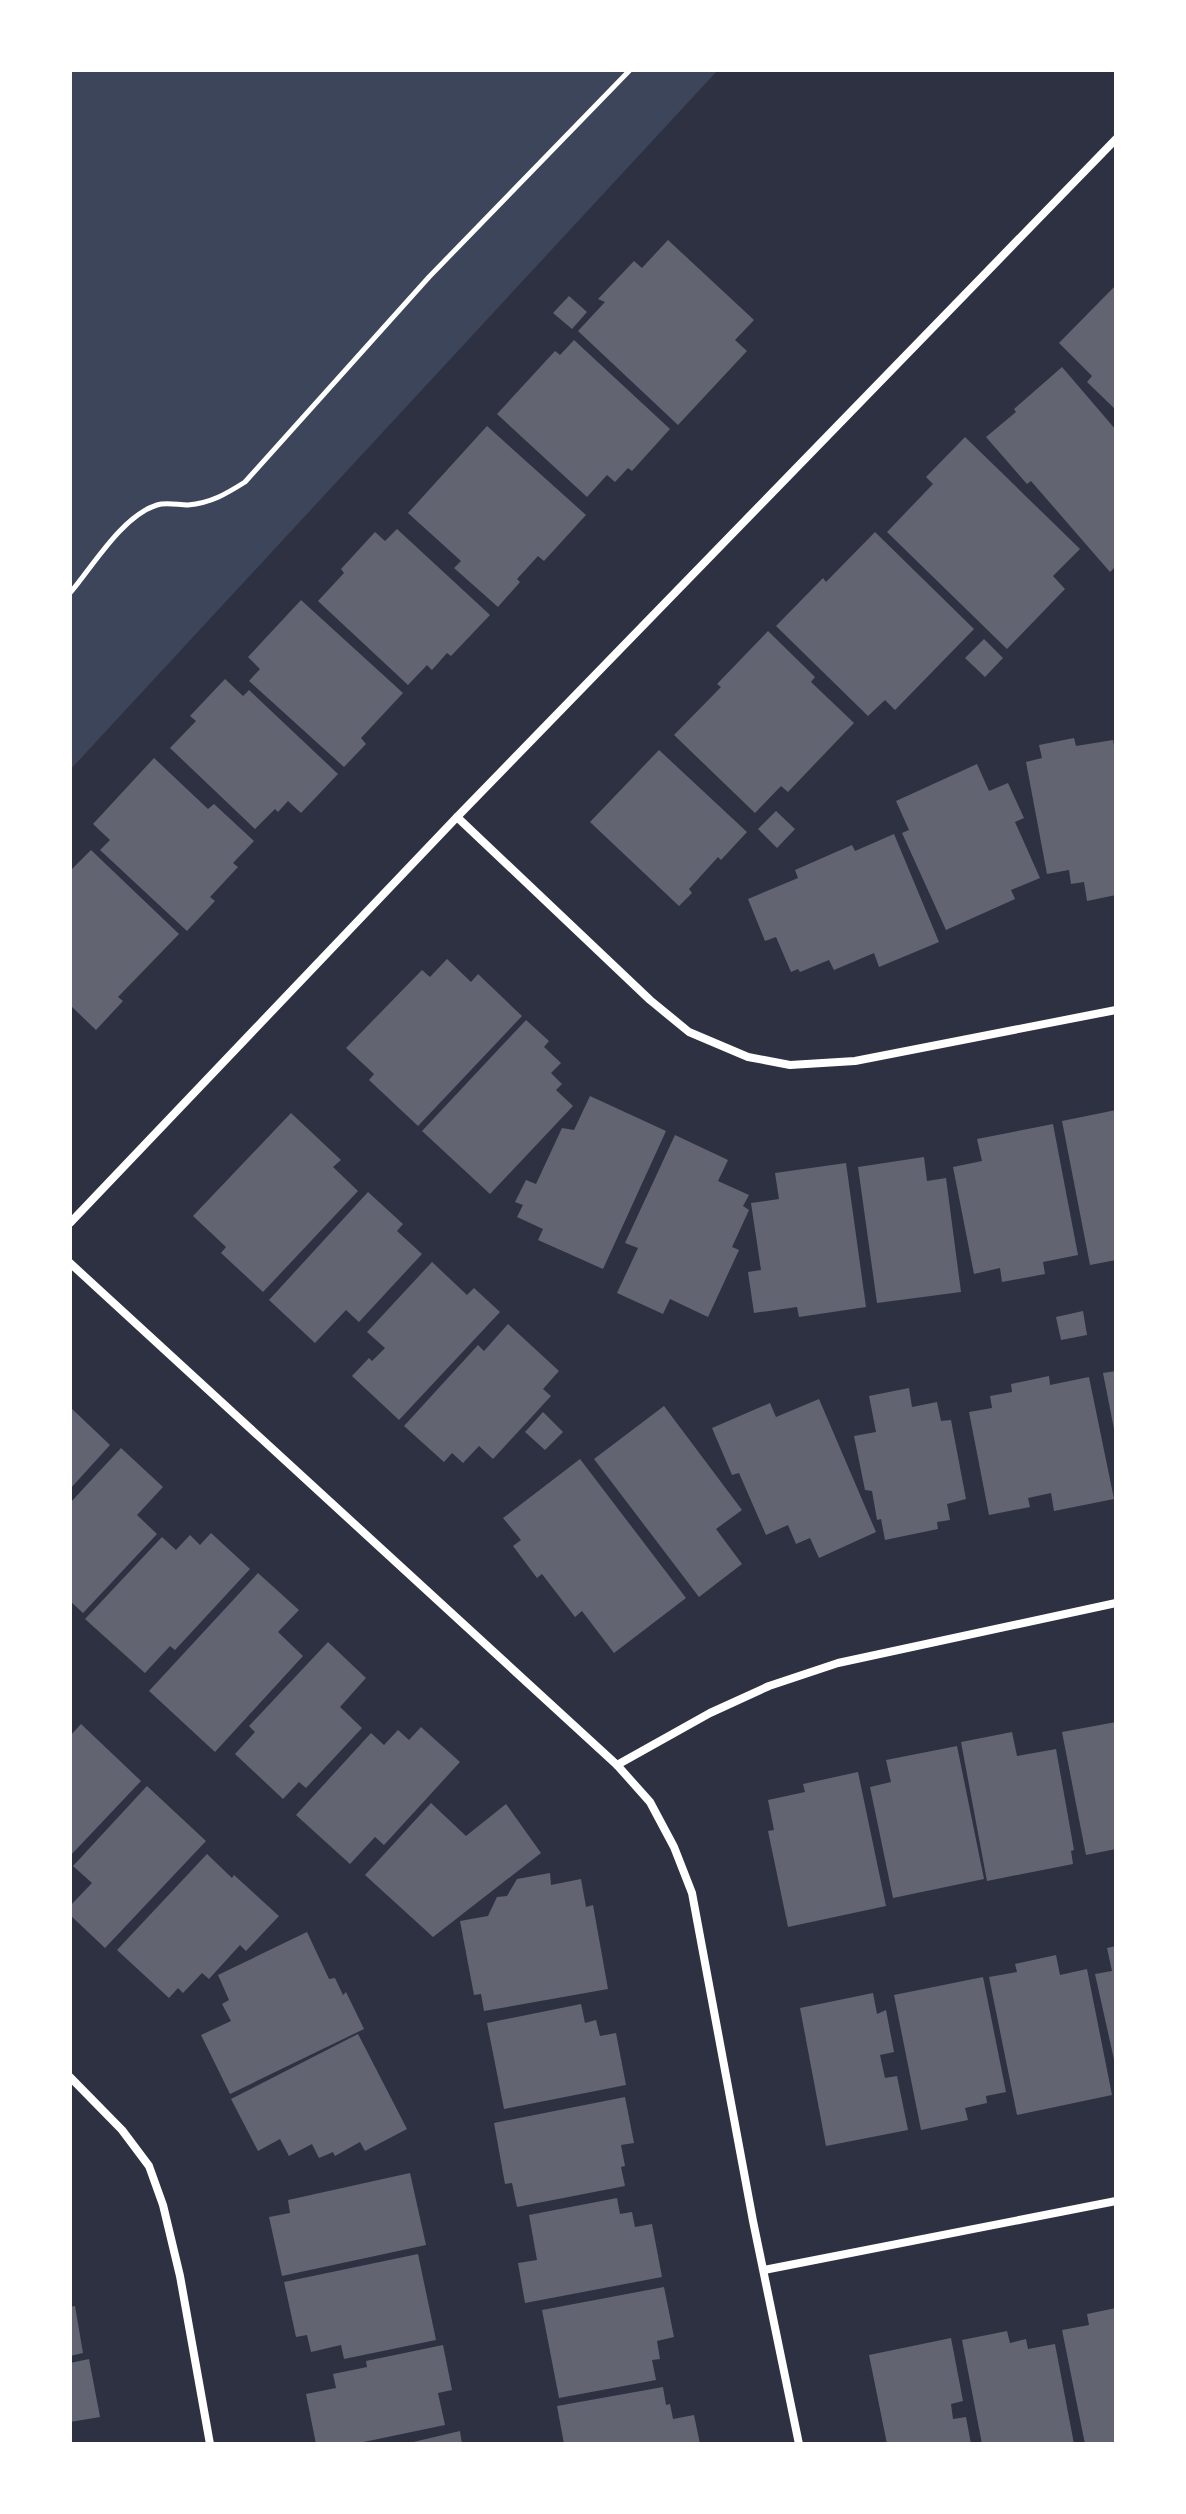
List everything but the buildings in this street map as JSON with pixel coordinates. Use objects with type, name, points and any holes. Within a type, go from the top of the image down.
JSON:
[{"type":"street","points":[[70,1223],[457,817],[1116,139]]},
{"type":"street","points":[[457,817],[650,1000],[689,1032],[748,1057],[790,1065],[855,1061],[1116,1010]]},
{"type":"street","points":[[70,1263],[617,1765],[650,1802],[674,1847],[692,1893],[799,2444]]},
{"type":"street","points":[[617,1765],[710,1713],[769,1686],[838,1663],[1116,1603]]},
{"type":"street","points":[[70,2077],[122,2130],[149,2166],[163,2205],[180,2276],[210,2444]]},
{"type":"street","points":[[764,2270],[1116,2201]]},
{"type":"path","points":[[70,593],[116,536],[140,514],[159,504],[188,505],[215,501],[245,482],[429,277],[630,70]]},
{"type":"shaded area","points":[[70,70],[718,70],[70,770]]}]
